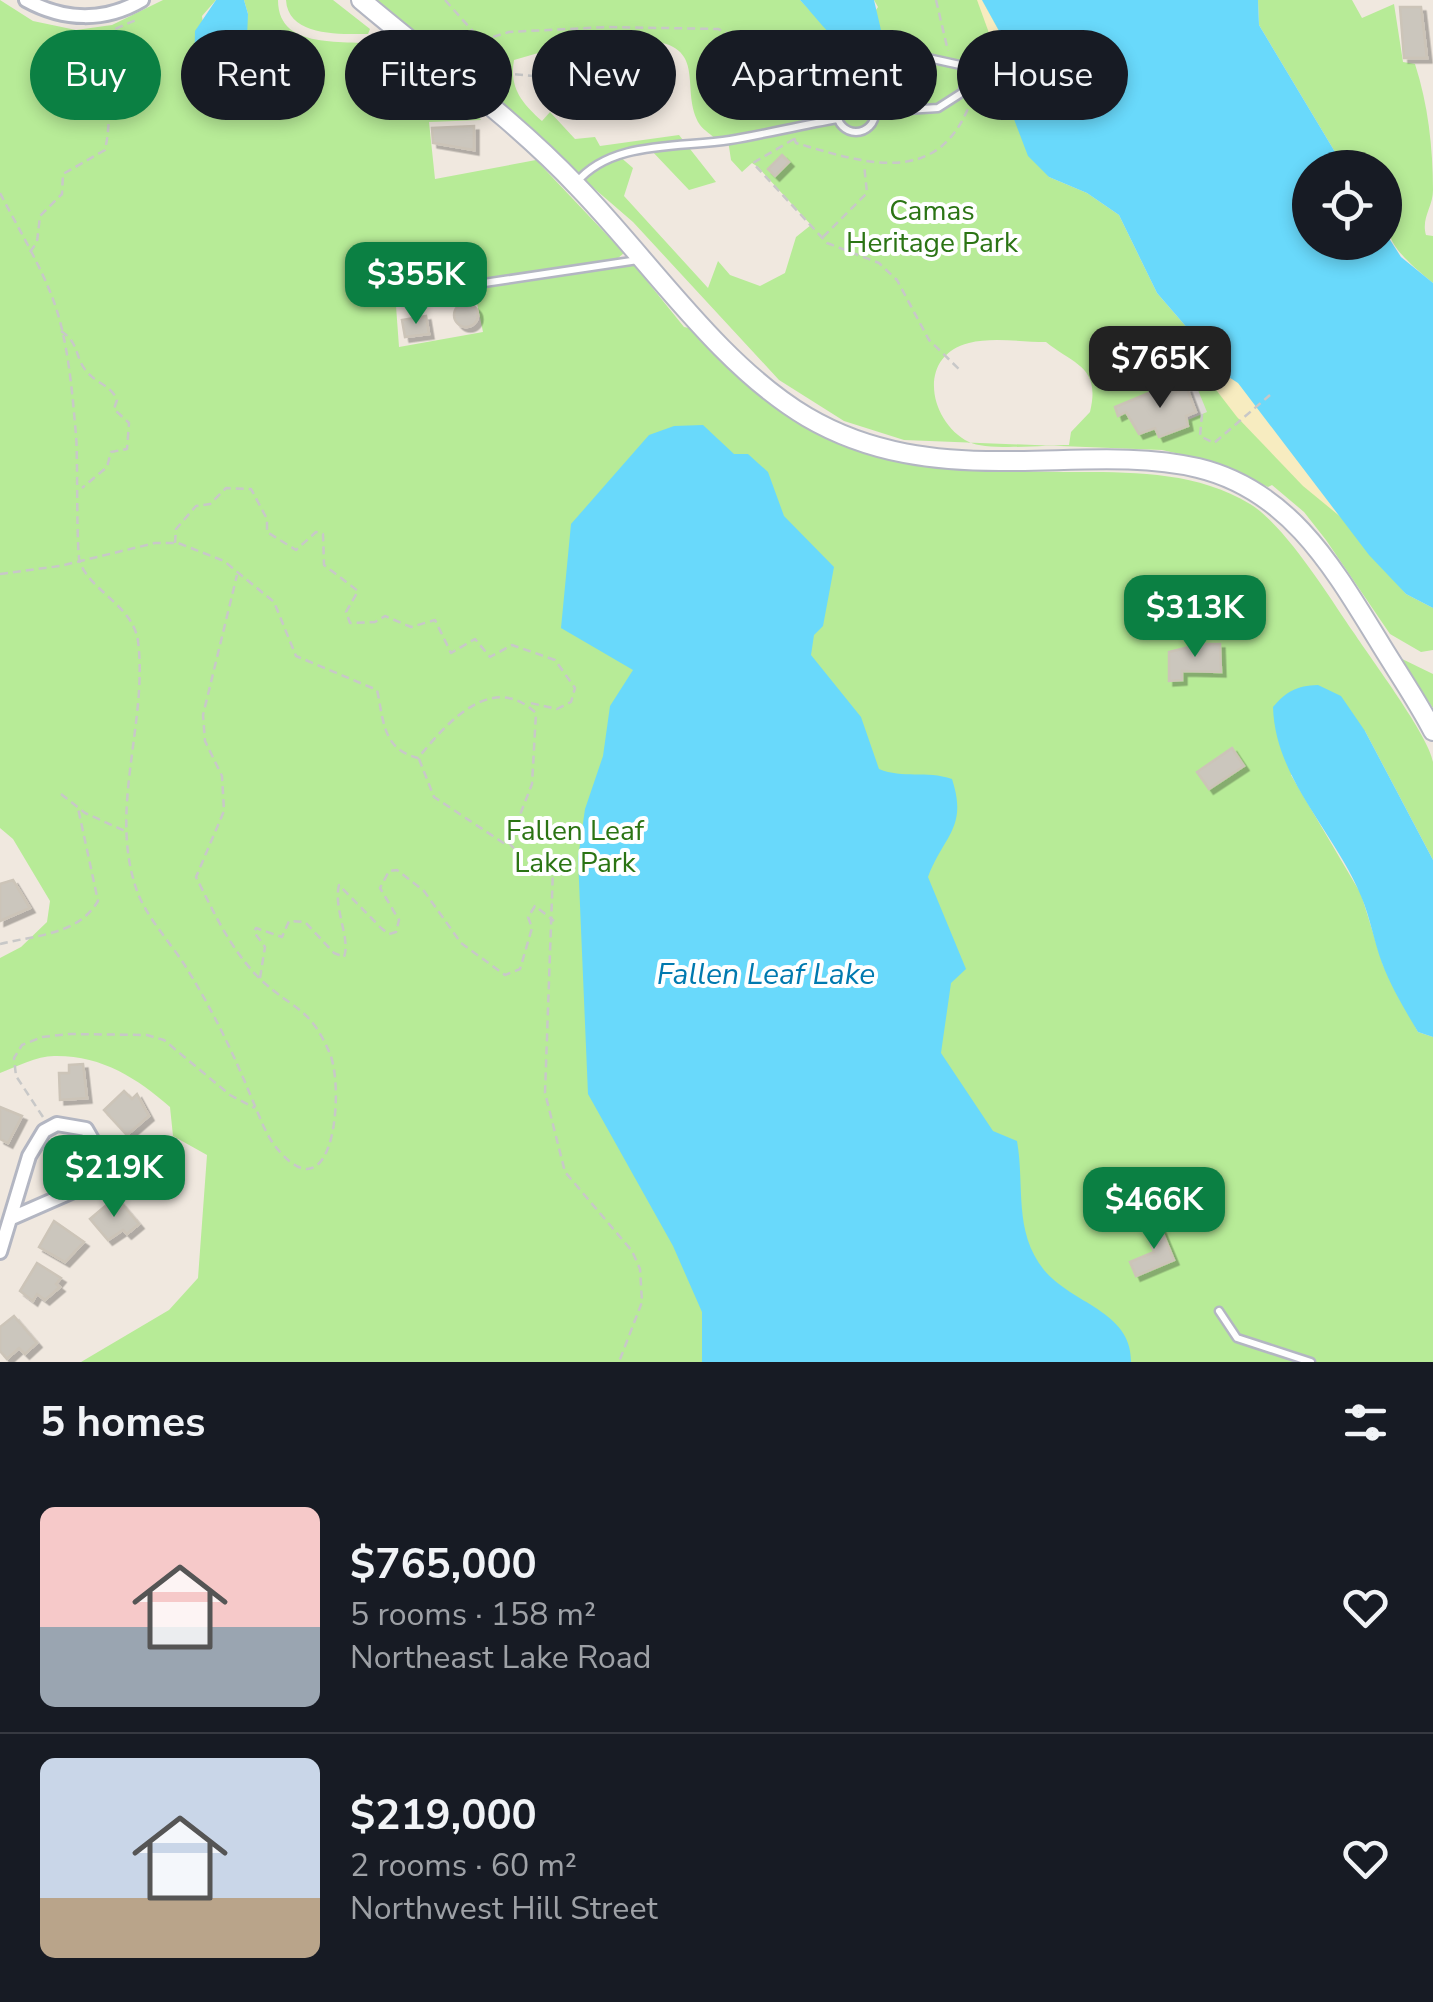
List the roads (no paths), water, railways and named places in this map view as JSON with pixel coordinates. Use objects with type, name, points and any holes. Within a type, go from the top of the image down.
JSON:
[{"type":"main road","points":[[361,0],[576,184],[771,392],[805,416],[856,440],[909,456],[1171,463],[1202,469],[1252,490],[1303,530],[1328,558],[1432,726]]},
{"type":"street","points":[[26,0],[54,13],[86,17],[108,15],[142,0]]},
{"type":"street","points":[[0,1252],[14,1217],[29,1156],[50,1127],[70,1124],[92,1136],[101,1155],[98,1176],[88,1187],[14,1217]]},
{"type":"lane","points":[[576,184],[590,169],[617,155],[833,120]]},
{"type":"lane","points":[[840,120],[858,132],[872,120]]},
{"type":"lane","points":[[397,296],[644,259]]},
{"type":"lane","points":[[1219,1312],[1236,1338],[1311,1362]]},
{"type":"water","points":[[216,0],[244,0],[247,30],[196,30]]},
{"type":"water","points":[[800,0],[874,0],[881,30],[826,29]]},
{"type":"water","points":[[982,0],[1258,0],[1259,25],[1334,150],[1292,150],[1292,260],[1402,258],[1433,283],[1433,608],[1406,594],[1369,555],[1238,383],[1201,359],[1189,330],[1157,293],[1119,215],[1087,193],[1049,177],[1028,156],[1014,120],[1128,120],[1128,30],[999,30]]},
{"type":"water","name":"Fallen Leaf Lake","points":[[703,425],[734,454],[748,454],[768,472],[784,516],[834,567],[823,626],[814,635],[811,655],[861,717],[879,769],[952,779],[956,820],[928,877],[966,969],[951,983],[941,1053],[993,1131],[1017,1141],[1024,1224],[1034,1255],[1056,1282],[1111,1319],[1122,1331],[1131,1362],[702,1362],[702,1312],[673,1246],[588,1094],[578,858],[585,809],[603,756],[610,706],[633,670],[561,628],[571,524],[649,435],[674,426]]},
{"type":"water","points":[[1318,685],[1341,696],[1365,731],[1433,860],[1433,1037],[1418,1032],[1398,998],[1350,872],[1284,758],[1273,707],[1292,690]]},
{"type":"park label","name":"Camas Heritage Park","points":[[932,226]]},
{"type":"park label","name":"Fallen Leaf Lake Park","points":[[575,846]]}]
